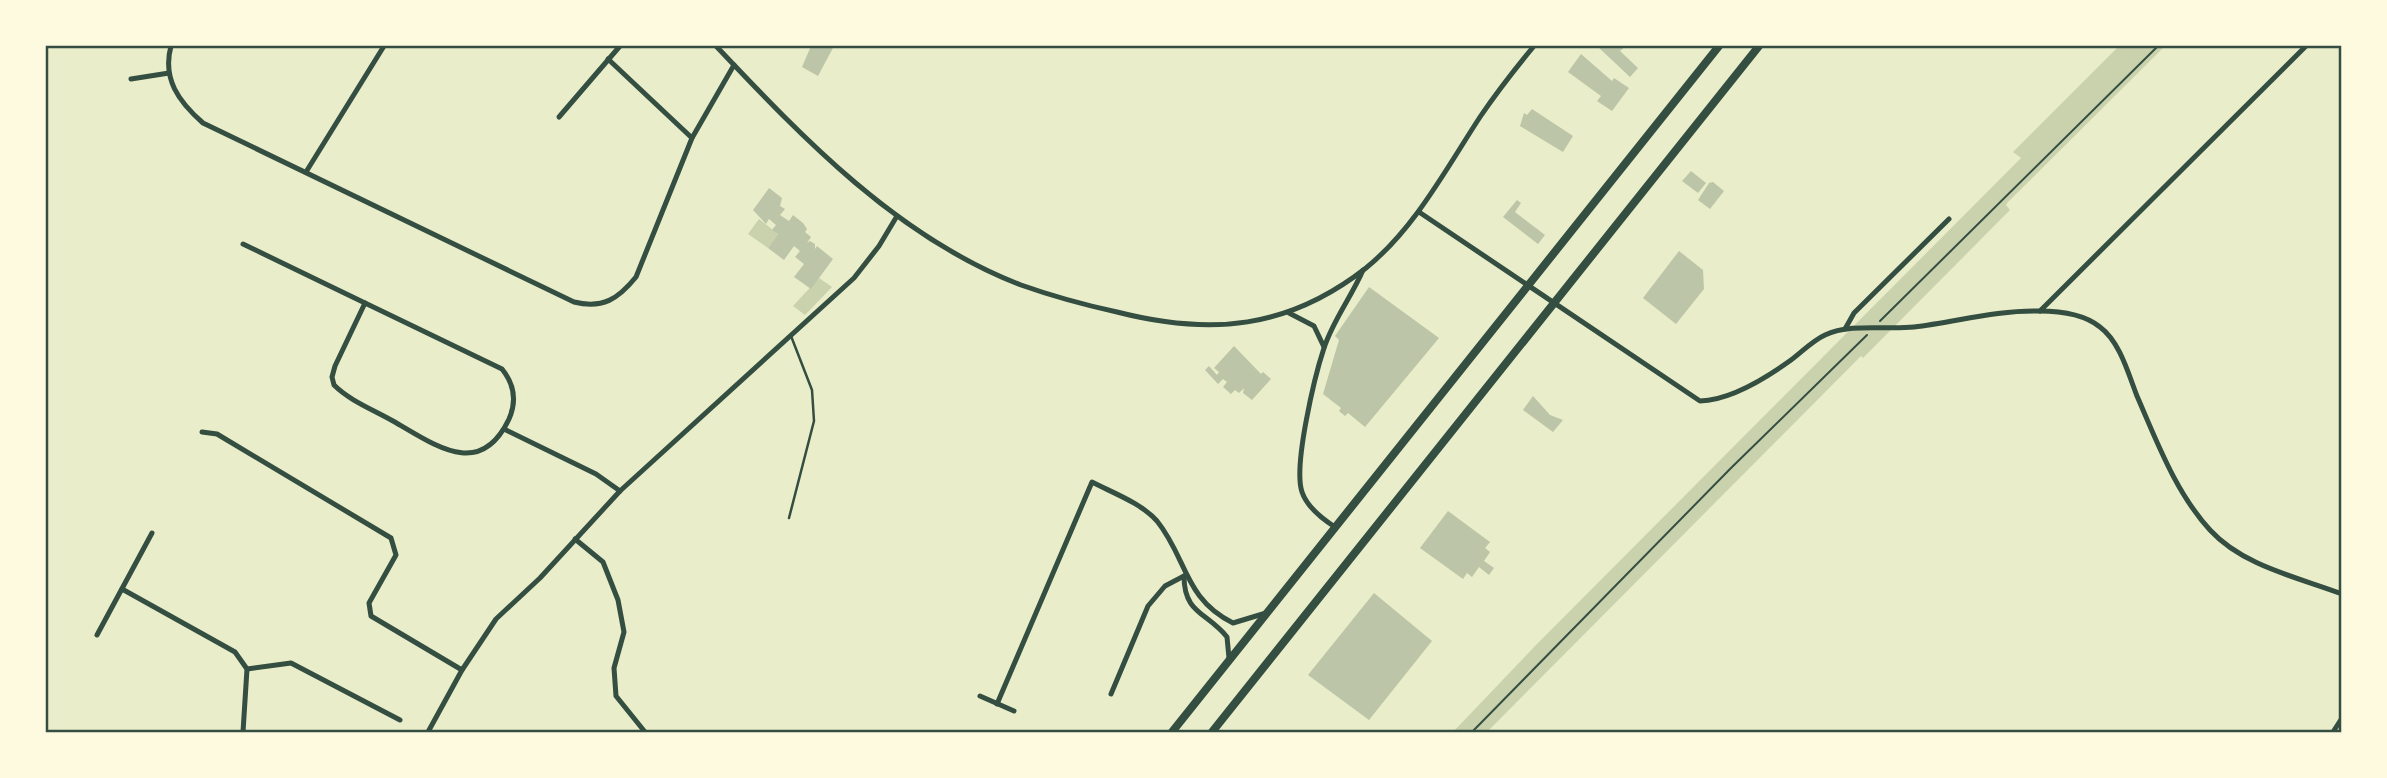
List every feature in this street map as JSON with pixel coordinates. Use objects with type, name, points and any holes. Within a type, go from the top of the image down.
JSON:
[{"type":"highway","points":[[1172,733],[1718,46]]},
{"type":"highway","points":[[1212,733],[1759,46]]},
{"type":"street","points":[[171,46],[169,73],[181,102],[203,123],[574,302],[592,306],[616,298],[636,277],[692,138],[734,65]]},
{"type":"street","points":[[306,172],[384,46]]},
{"type":"street","points":[[559,117],[620,46]]},
{"type":"street","points":[[716,46],[807,140],[897,216],[952,251],[1020,285],[1118,313],[1160,323],[1216,326],[1249,324],[1289,313],[1335,290],[1363,270],[1419,212],[1494,97],[1534,46]]},
{"type":"street","points":[[2040,311],[2306,46]]},
{"type":"street","points":[[608,59],[692,138]]},
{"type":"street","points":[[131,79],[169,73]]},
{"type":"street","points":[[1419,212],[1695,398],[1709,400],[1736,391],[1777,369],[1824,335],[1845,329],[1872,330],[2040,311],[2065,313],[2091,321],[2112,340],[2180,488],[2200,518],[2221,541],[2252,560],[2342,594]]},
{"type":"street","points":[[428,733],[462,670],[496,619],[620,491],[854,278],[879,246],[897,216]]},
{"type":"street","points":[[1845,329],[1854,313],[1949,219]]},
{"type":"street","points":[[243,244],[498,364],[507,375],[514,400],[504,429],[497,439],[482,450],[453,453],[338,388],[332,382],[333,372],[365,303]]},
{"type":"street","points":[[1335,527],[1313,510],[1301,491],[1300,480],[1314,385],[1324,347],[1363,270]]},
{"type":"street","points":[[1289,313],[1314,326],[1324,347]]},
{"type":"street","points":[[504,429],[596,474],[620,491]]},
{"type":"street","points":[[202,432],[217,434],[391,538],[396,555],[369,603],[371,615],[462,670]]},
{"type":"street","points":[[997,704],[1092,482],[1144,510],[1155,519],[1177,553],[1189,603],[1227,637],[1229,659]]},
{"type":"street","points":[[97,635],[152,533]]},
{"type":"street","points":[[575,539],[603,562],[618,600],[624,632],[614,668],[616,696],[645,733]]},
{"type":"street","points":[[1184,576],[1200,599],[1233,623],[1266,613]]},
{"type":"street","points":[[1111,694],[1148,606],[1165,586],[1184,576]]},
{"type":"street","points":[[122,589],[235,652],[247,669],[243,733]]},
{"type":"street","points":[[247,669],[291,663],[400,720]]},
{"type":"street","points":[[980,696],[1014,711]]},
{"type":"street","points":[[2333,733],[2342,718]]},
{"type":"lane","points":[[789,518],[814,421],[812,390],[791,336]]},
{"type":"path","points":[[1472,733],[1725,474],[2158,46]]},
{"type":"green space","points":[[2119,46],[2165,46],[2008,202],[2006,205],[2010,210],[1487,732],[1453,732],[1536,645],[2021,158],[2013,152]]},
{"type":"green space","points":[[759,219],[778,234],[768,248],[748,234]]},
{"type":"green space","points":[[819,278],[832,287],[805,315],[793,306]]},
{"type":"building","points":[[811,46],[834,46],[818,76],[802,67]]},
{"type":"building","points":[[1597,46],[1626,46],[1620,51],[1638,68],[1630,77]]},
{"type":"building","points":[[1581,54],[1612,81],[1614,78],[1629,88],[1612,111],[1597,101],[1601,96],[1568,72]]},
{"type":"building","points":[[1532,109],[1573,136],[1563,152],[1520,126],[1524,113],[1527,115]]},
{"type":"building","points":[[1691,171],[1706,183],[1698,193],[1682,181]]},
{"type":"building","points":[[1713,182],[1724,191],[1710,209],[1698,200],[1709,183]]},
{"type":"building","points":[[769,188],[782,198],[780,206],[785,209],[780,215],[789,221],[793,215],[803,223],[807,229],[805,232],[811,237],[807,243],[810,241],[815,244],[815,249],[817,246],[833,259],[811,289],[794,277],[804,264],[795,257],[800,251],[794,246],[784,260],[768,248],[778,234],[772,230],[776,225],[769,219],[766,224],[753,210]]},
{"type":"building","points":[[1517,200],[1521,203],[1515,212],[1545,235],[1538,244],[1503,217]]},
{"type":"building","points":[[1679,251],[1703,270],[1704,289],[1676,324],[1643,298]]},
{"type":"building","points":[[1369,287],[1439,338],[1365,427],[1348,413],[1345,416],[1339,411],[1341,408],[1323,394],[1339,340],[1335,336]]},
{"type":"building","points":[[1234,346],[1261,374],[1263,372],[1271,379],[1252,400],[1243,393],[1244,388],[1239,393],[1235,390],[1231,394],[1223,387],[1227,382],[1223,379],[1218,384],[1205,370],[1209,366],[1217,375],[1219,372],[1214,368]]},
{"type":"building","points":[[1533,396],[1550,415],[1563,420],[1553,432],[1523,410]]},
{"type":"building","points":[[1448,511],[1490,542],[1485,548],[1490,552],[1484,561],[1494,568],[1489,575],[1479,567],[1472,577],[1467,573],[1463,579],[1420,548]]},
{"type":"building","points":[[1374,593],[1432,641],[1369,720],[1308,675]]}]
